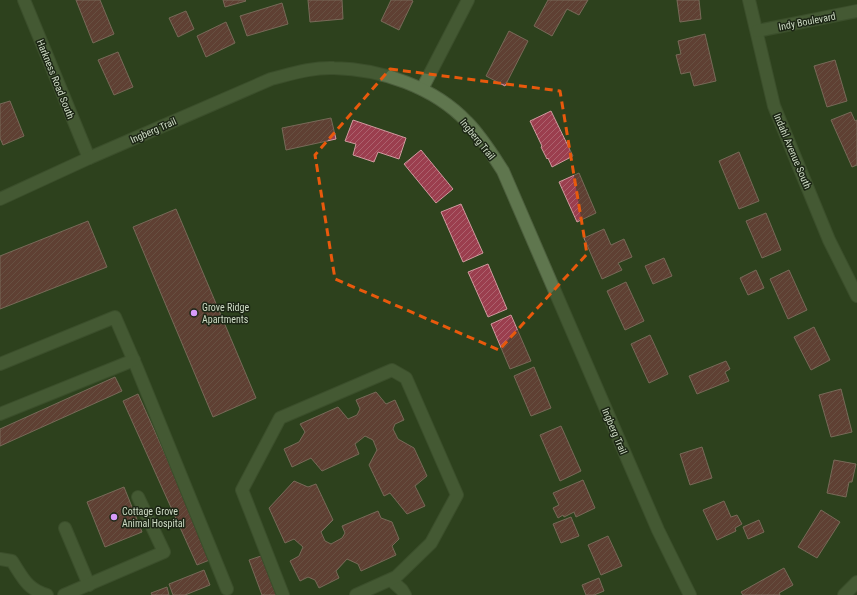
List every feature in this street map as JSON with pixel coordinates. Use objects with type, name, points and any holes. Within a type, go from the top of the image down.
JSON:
[{"type":"street","name":"Harkness Road South","points":[[24,0],[88,158]]},
{"type":"street","points":[[422,89],[468,0]]},
{"type":"street","name":"Indahl Avenue South","points":[[749,0],[774,106],[830,240],[857,296]]},
{"type":"street","name":"Indy Boulevard","points":[[757,31],[857,11]]},
{"type":"street","name":"Ingberg Trail","points":[[0,199],[88,158],[271,79],[300,71],[334,68],[368,72],[393,78],[422,89],[447,105],[466,121],[485,144],[503,171],[658,530],[690,595]]},
{"type":"street","points":[[0,364],[115,317],[227,589]]},
{"type":"street","points":[[0,414],[134,360]]},
{"type":"street","points":[[283,595],[242,490],[280,418],[392,370],[406,378],[457,495],[431,543],[396,577],[356,595]]},
{"type":"street","points":[[64,595],[164,552],[138,497]]},
{"type":"street","points":[[65,528],[89,585]]},
{"type":"street","points":[[0,559],[12,561],[26,584],[36,592],[47,595]]},
{"type":"street","points":[[391,580],[402,590],[404,595]]},
{"type":"street","points":[[844,595],[857,582]]},
{"type":"highlighted area","points":[[390,69],[560,91],[587,254],[499,350],[335,279],[315,155]]},
{"type":"building","points":[[76,0],[100,0],[114,34],[93,43]]},
{"type":"building","points":[[223,0],[245,0],[246,1],[225,7]]},
{"type":"building","points":[[308,0],[342,0],[343,19],[310,22]]},
{"type":"building","points":[[391,0],[413,1],[399,30],[381,21]]},
{"type":"building","points":[[548,0],[588,0],[579,15],[567,9],[552,36],[534,26]]},
{"type":"building","points":[[677,0],[699,0],[701,19],[680,22]]},
{"type":"building","points":[[282,3],[288,24],[247,36],[240,16]]},
{"type":"building","points":[[186,11],[194,29],[178,37],[169,18]]},
{"type":"building","points":[[226,22],[235,43],[206,57],[197,36]]},
{"type":"building","points":[[509,31],[528,41],[505,86],[486,76]]},
{"type":"building","points":[[705,34],[716,81],[694,86],[690,72],[681,74],[676,55],[681,54],[678,41]]},
{"type":"building","points":[[118,52],[133,87],[114,95],[98,60]]},
{"type":"building","points":[[835,60],[847,101],[827,107],[814,66]]},
{"type":"building","points":[[10,101],[24,136],[3,145],[0,138],[0,104]]},
{"type":"building","points":[[551,111],[573,156],[552,167],[541,147],[542,146],[530,121]]},
{"type":"building","points":[[851,112],[855,121],[857,120],[857,165],[852,167],[831,120]]},
{"type":"building","points":[[331,118],[336,139],[286,150],[282,128]]},
{"type":"building","points":[[353,120],[406,138],[399,159],[378,152],[374,162],[353,155],[356,144],[345,141]]},
{"type":"building","points":[[421,150],[453,189],[436,203],[404,164]]},
{"type":"building","points":[[739,152],[759,201],[739,209],[719,161]]},
{"type":"building","points":[[579,173],[596,213],[577,222],[559,182]]},
{"type":"building","points":[[461,204],[483,253],[463,262],[441,212]]},
{"type":"building","name":"Grove Ridge Apartments","points":[[176,209],[256,398],[213,417],[133,227]]},
{"type":"building","points":[[766,213],[781,250],[762,258],[746,221]]},
{"type":"building","points":[[88,221],[107,267],[0,309],[0,256]]},
{"type":"building","points":[[604,229],[611,245],[624,239],[632,257],[618,263],[622,270],[602,279],[584,238]]},
{"type":"building","points":[[664,258],[672,276],[653,284],[645,266]]},
{"type":"building","points":[[488,264],[507,309],[488,317],[468,272]]},
{"type":"building","points":[[756,270],[764,288],[748,295],[740,278]]},
{"type":"building","points":[[789,270],[807,310],[788,319],[770,279]]},
{"type":"building","points":[[626,282],[644,321],[625,330],[607,291]]},
{"type":"building","points":[[511,315],[531,361],[510,369],[491,324]]},
{"type":"building","points":[[814,327],[830,360],[811,370],[794,337]]},
{"type":"building","points":[[650,335],[668,374],[649,383],[631,344]]},
{"type":"building","points":[[726,361],[730,369],[725,372],[729,381],[697,394],[689,376]]},
{"type":"building","points":[[534,367],[551,408],[531,416],[514,376]]},
{"type":"building","points":[[115,377],[122,391],[0,446],[0,429]]},
{"type":"building","points":[[841,389],[852,432],[831,437],[819,395]]},
{"type":"building","points":[[376,392],[386,404],[395,400],[404,420],[395,424],[393,429],[398,439],[414,448],[427,476],[415,486],[425,506],[407,514],[390,493],[384,496],[369,465],[377,450],[373,440],[365,436],[355,444],[359,454],[322,471],[311,458],[292,467],[284,449],[299,442],[305,432],[300,424],[338,407],[348,419],[357,415],[360,409],[356,400]]},
{"type":"building","points":[[138,394],[212,559],[197,565],[123,401]]},
{"type":"building","points":[[561,426],[581,471],[560,481],[540,435]]},
{"type":"building","points":[[702,447],[712,478],[690,485],[680,454]]},
{"type":"building","points":[[834,460],[856,464],[852,482],[849,482],[846,497],[827,493]]},
{"type":"building","points":[[583,480],[595,508],[576,517],[574,512],[558,518],[553,508],[559,505],[553,493]]},
{"type":"building","points":[[294,481],[308,487],[316,484],[333,520],[321,532],[325,541],[331,544],[342,538],[345,533],[342,526],[378,511],[381,518],[392,522],[399,539],[392,546],[396,555],[361,571],[358,564],[347,559],[336,571],[339,578],[319,588],[315,580],[308,577],[300,581],[290,561],[299,556],[303,547],[294,539],[285,543],[269,508]]},
{"type":"building","name":"Cottage Grove Animal Hospital","points":[[124,487],[142,532],[105,547],[87,502]]},
{"type":"building","points":[[724,501],[731,517],[737,515],[742,524],[735,528],[736,531],[717,540],[703,510]]},
{"type":"building","points":[[821,510],[840,522],[817,558],[798,547]]},
{"type":"building","points":[[571,517],[579,536],[561,543],[553,524]]},
{"type":"building","points":[[759,520],[764,532],[748,539],[743,527]]},
{"type":"building","points":[[608,536],[622,566],[601,575],[588,545]]},
{"type":"building","points":[[264,555],[279,595],[262,595],[249,560]]},
{"type":"building","points":[[784,568],[793,585],[779,593],[780,595],[743,595],[741,592]]},
{"type":"building","points":[[204,570],[210,585],[185,595],[173,595],[169,584]]},
{"type":"building","points":[[599,578],[604,591],[594,595],[586,595],[582,585]]},
{"type":"building","points":[[167,587],[169,595],[152,595],[151,593]]},
{"type":"place","name":"Grove Ridge Apartments","points":[[194,313]]},
{"type":"place","name":"Cottage Grove Animal Hospital","points":[[114,517]]}]
